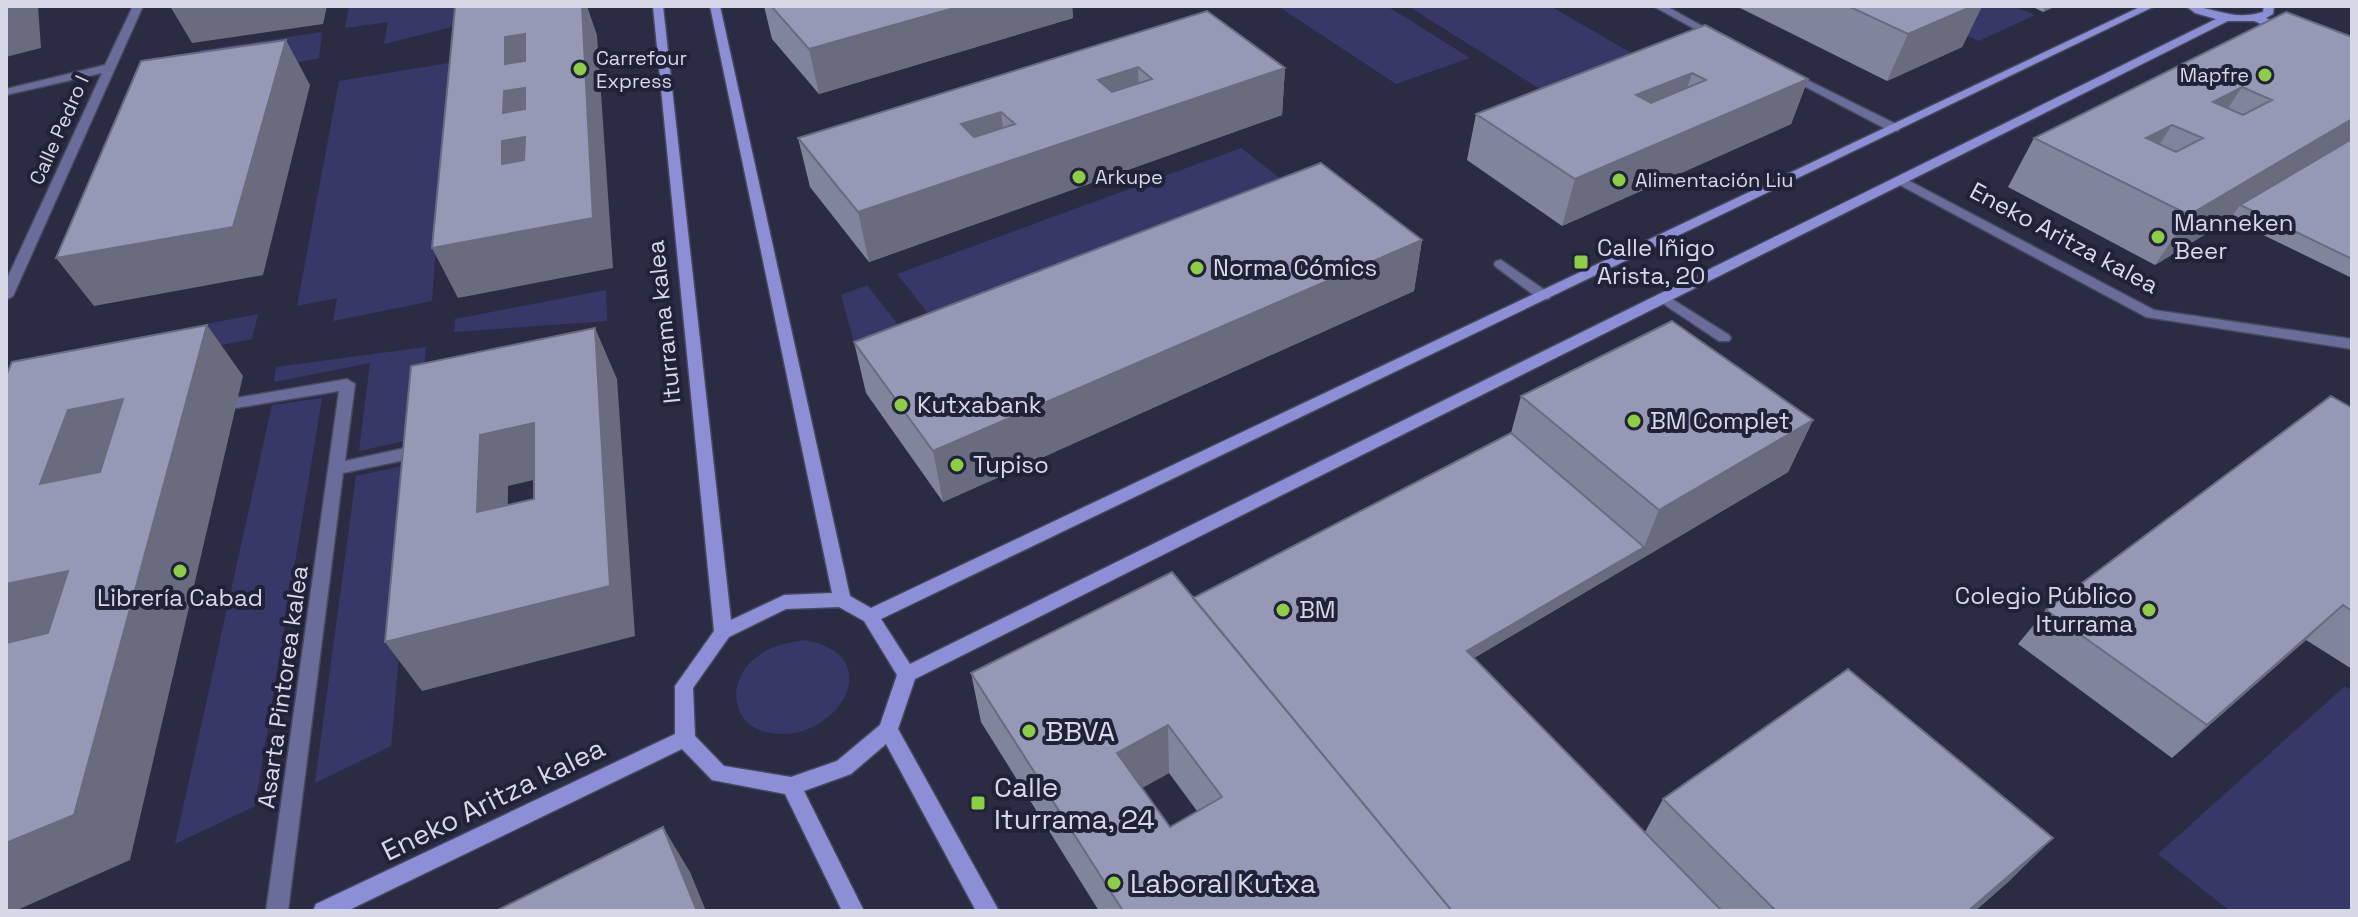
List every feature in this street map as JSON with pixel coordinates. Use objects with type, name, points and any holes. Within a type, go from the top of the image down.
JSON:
[{"type":"street","name":"Calle Pedro I","points":[[6,296],[138,6]]},
{"type":"street","name":"Iturrama kalea","points":[[658,6],[723,632]]},
{"type":"street","points":[[715,6],[842,600]]},
{"type":"street","points":[[1658,6],[1725,41]]},
{"type":"street","points":[[870,616],[2150,6]]},
{"type":"street","points":[[2191,6],[2227,18],[2257,18],[2268,14],[2269,6]]},
{"type":"street","points":[[907,674],[870,616],[842,600],[784,602],[723,632],[684,686],[685,739],[719,774],[791,786],[844,768],[888,730],[907,674],[2227,18]]},
{"type":"street","points":[[2257,18],[2292,34]]},
{"type":"street","name":"Calle Pedro I","points":[[6,92],[108,68]]},
{"type":"street","points":[[1778,68],[1894,128]]},
{"type":"street","name":"Eneko Aritza kalea","points":[[1900,180],[2151,314],[2352,344]]},
{"type":"street","points":[[1501,264],[1544,296]]},
{"type":"street","points":[[1664,298],[1724,338]]},
{"type":"street","name":"Asarta Pintorea kalea","points":[[236,403],[347,384],[277,911]]},
{"type":"street","points":[[336,469],[438,446]]},
{"type":"street","points":[[888,730],[988,911]]},
{"type":"street","name":"Eneko Aritza kalea","points":[[324,911],[685,739]]},
{"type":"street","points":[[791,786],[853,911]]},
{"type":"shaded area","points":[[349,6],[458,6],[456,26],[384,44],[388,22],[345,28]]},
{"type":"shaded area","points":[[1387,6],[1470,58],[1396,84],[1281,8]]},
{"type":"shaded area","points":[[1408,6],[1550,6],[1633,54],[1540,89]]},
{"type":"shaded area","points":[[1901,6],[2012,6],[2035,15],[1979,41]]},
{"type":"shaded area","points":[[322,32],[319,58],[190,85],[200,50]]},
{"type":"shaded area","points":[[449,63],[432,301],[333,321],[337,298],[297,306],[339,81]]},
{"type":"shaded area","points":[[1241,148],[1304,197],[948,338],[897,274]]},
{"type":"shaded area","points":[[867,285],[917,349],[862,371],[841,295]]},
{"type":"shaded area","points":[[606,290],[607,321],[454,332],[455,319]]},
{"type":"shaded area","points":[[258,314],[252,339],[78,373],[87,347]]},
{"type":"shaded area","points":[[426,347],[418,438],[359,451],[370,363],[274,382],[276,367]]},
{"type":"shaded area","points":[[322,398],[255,806],[175,844],[272,405]]},
{"type":"shaded area","points":[[416,463],[391,746],[315,783],[356,476]]},
{"type":"shaded area","points":[[804,640],[831,649],[846,664],[849,681],[844,698],[831,715],[813,727],[790,734],[766,732],[754,727],[739,711],[739,679],[759,656],[783,644]]},
{"type":"shaded area","points":[[2345,686],[2352,691],[2352,911],[2230,911],[2158,854]]},
{"type":"building","points":[[582,6],[593,218],[432,248],[455,7]],"holes":[[[525,34],[525,61],[505,64],[505,37]],[[525,88],[525,109],[503,113],[504,91]],[[525,137],[524,160],[502,164],[502,141]]]},
{"type":"building","points":[[771,6],[961,6],[809,49]]},
{"type":"building","points":[[1848,6],[1973,6],[1908,34]]},
{"type":"building","points":[[1207,11],[1285,68],[858,212],[798,138]],"holes":[[[1138,67],[1152,79],[1112,92],[1098,80]],[[1001,112],[1015,124],[974,137],[961,124]]]},
{"type":"building","points":[[2286,12],[2352,37],[2352,119],[2189,215],[2034,138]],"holes":[[[2242,87],[2272,100],[2243,115],[2213,102]],[[2172,125],[2203,138],[2176,152],[2146,138]]]},
{"type":"building","points":[[1705,25],[1808,79],[1575,179],[1476,114]],"holes":[[[1692,73],[1706,80],[1651,103],[1636,95]]]},
{"type":"building","points":[[286,40],[233,227],[56,258],[141,61]]},
{"type":"building","points":[[2352,139],[2352,259],[2240,205]]},
{"type":"building","points":[[1321,163],[1422,240],[933,451],[854,342]]},
{"type":"building","points":[[1672,321],[1813,420],[1659,510],[1521,396]]},
{"type":"building","points":[[207,325],[74,815],[6,843],[6,643],[48,633],[68,571],[6,584],[6,376],[12,362]],"holes":[[[123,399],[100,472],[40,484],[68,410]]]},
{"type":"building","points":[[595,328],[610,586],[385,642],[411,366]],"holes":[[[534,423],[534,499],[477,512],[480,435]]]},
{"type":"building","points":[[2331,396],[2352,408],[2352,611],[2343,605],[2207,725],[2046,610]]},
{"type":"building","points":[[1511,433],[1644,547],[1467,651],[1722,911],[1452,911],[1193,598]]},
{"type":"building","points":[[1172,572],[1452,911],[1123,911],[971,673]],"holes":[[[1168,725],[1222,797],[1170,827],[1117,753]]]},
{"type":"building","points":[[1848,669],[2053,838],[1968,911],[1776,911],[1663,799]]},
{"type":"building","points":[[663,827],[697,911],[496,911]]},
{"type":"place","name":"Carrefour Express","points":[[580,69]]},
{"type":"place","name":"Mapfre","points":[[2265,75]]},
{"type":"place","name":"Arkupe","points":[[1079,177]]},
{"type":"place","name":"Alimentación Liu","points":[[1619,180]]},
{"type":"place","name":"Manneken Beer","points":[[2158,237]]},
{"type":"place","name":"Calle Iñigo Arista, 20","points":[[1581,262]]},
{"type":"place","name":"Norma Cómics","points":[[1197,268]]},
{"type":"place","name":"Kutxabank","points":[[901,405]]},
{"type":"place","name":"BM Complet","points":[[1634,421]]},
{"type":"place","name":"Tupiso","points":[[957,465]]},
{"type":"place","name":"Librería Cabad","points":[[180,571]]},
{"type":"place","name":"BM","points":[[1283,610]]},
{"type":"place","name":"Colegio Público Iturrama","points":[[2149,610]]},
{"type":"place","name":"BBVA","points":[[1029,731]]},
{"type":"place","name":"Calle Iturrama, 24","points":[[978,803]]},
{"type":"place","name":"Laboral Kutxa","points":[[1114,883]]}]
